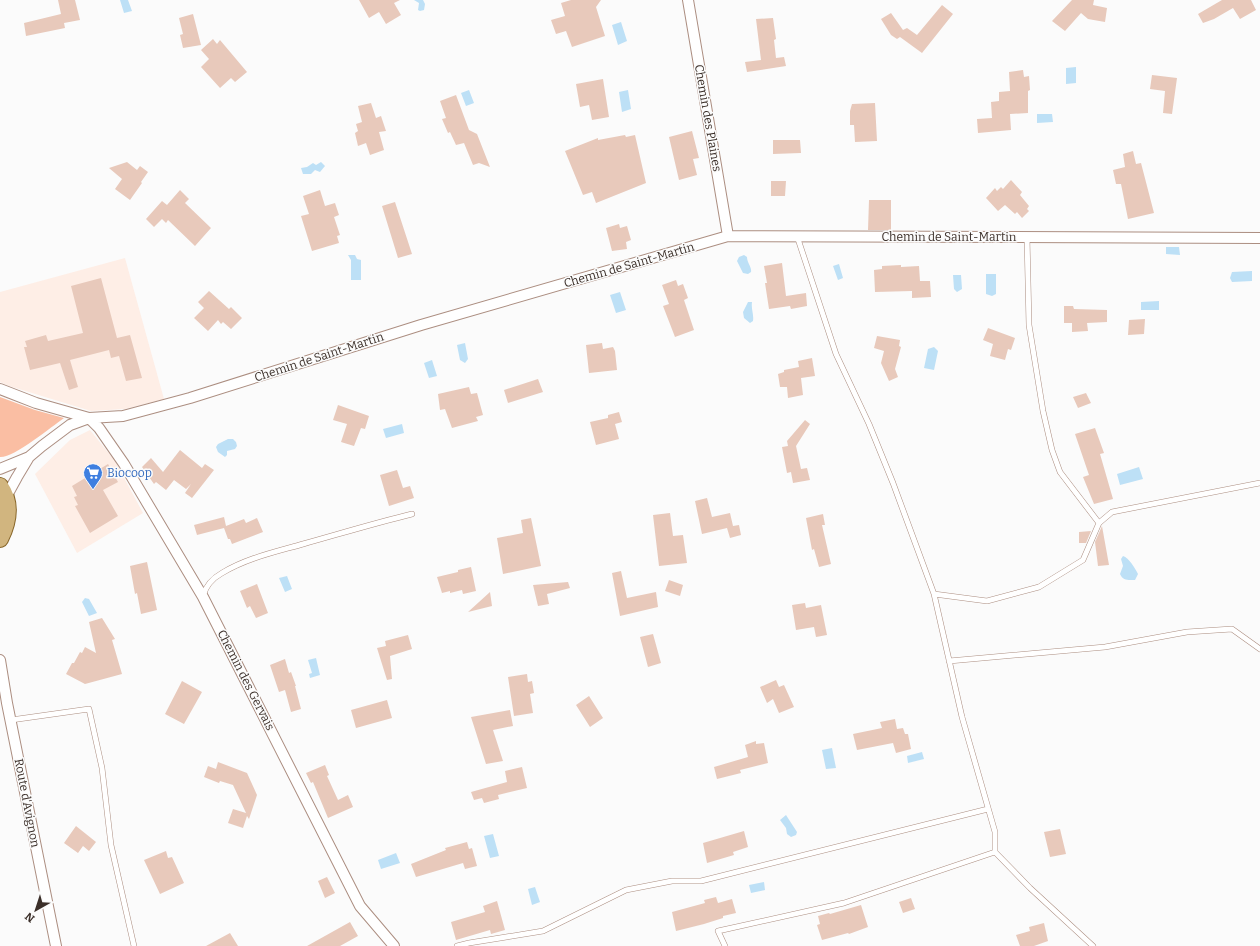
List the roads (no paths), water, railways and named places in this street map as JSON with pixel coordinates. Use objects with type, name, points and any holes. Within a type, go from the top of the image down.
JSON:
[{"type":"main road","points":[[0,539],[6,526],[8,512],[3,492]]},
{"type":"street","name":"Chemin des Plaines","points":[[688,0],[728,236]]},
{"type":"street","name":"Chemin de Saint-Martin","points":[[0,469],[29,457],[66,428],[90,418],[123,416],[190,398],[421,325],[728,236],[1260,238]]},
{"type":"street","points":[[0,389],[36,403],[90,418]]},
{"type":"street","name":"Chemin des Gervais","points":[[90,418],[99,428],[124,464],[203,596],[360,906],[394,946]]},
{"type":"street","name":"Chemin de Saint-Martin","points":[[3,492],[16,477],[29,457]]},
{"type":"street","name":"Route d'Avignon","points":[[0,660],[4,703],[11,720],[56,946]]},
{"type":"lane","points":[[796,236],[836,354],[869,424],[894,483],[934,594],[962,717],[995,832],[995,852],[1030,888],[1093,946]]},
{"type":"lane","points":[[1027,237],[1029,325],[1042,412],[1052,450],[1060,472],[1099,523]]},
{"type":"lane","points":[[934,594],[987,601],[1039,587],[1083,560],[1099,523],[1112,512],[1260,483]]},
{"type":"lane","points":[[203,596],[210,582],[222,573],[239,564],[362,526],[412,514]]},
{"type":"lane","points":[[949,660],[1105,647],[1186,632],[1232,629],[1260,649]]},
{"type":"lane","points":[[11,720],[89,709],[102,768],[112,845],[134,946]]},
{"type":"lane","points":[[457,946],[543,931],[626,890],[672,882],[701,881],[988,809]]},
{"type":"lane","points":[[725,946],[718,931],[844,903],[995,852]]},
{"type":"water","points":[[120,0],[128,0],[132,11],[124,13]]},
{"type":"water","points":[[414,0],[423,0],[425,4],[424,10],[418,10],[419,3]]},
{"type":"water","points":[[621,22],[627,41],[618,45],[612,25]]},
{"type":"water","points":[[1076,67],[1076,83],[1066,84],[1066,68]]},
{"type":"water","points":[[469,90],[474,103],[466,106],[461,93]]},
{"type":"water","points":[[628,90],[631,109],[622,112],[619,92]]},
{"type":"water","points":[[1037,114],[1052,114],[1053,122],[1037,123]]},
{"type":"water","points":[[321,162],[325,166],[320,172],[315,170],[311,174],[303,174],[301,168],[307,167],[313,163],[316,165]]},
{"type":"water","points":[[1166,247],[1179,247],[1180,255],[1166,254]]},
{"type":"water","points":[[348,255],[355,255],[357,259],[361,260],[361,280],[351,280],[351,260]]},
{"type":"water","points":[[744,255],[747,257],[751,268],[751,272],[748,274],[743,273],[737,261],[739,257]]},
{"type":"water","points":[[839,264],[843,278],[838,280],[833,266]]},
{"type":"water","points":[[1252,271],[1252,281],[1232,282],[1230,278],[1232,272]]},
{"type":"water","points":[[986,274],[996,274],[996,294],[992,296],[986,294]]},
{"type":"water","points":[[953,275],[961,275],[962,289],[957,292],[954,289]]},
{"type":"water","points":[[620,292],[626,310],[616,313],[610,295]]},
{"type":"water","points":[[1159,301],[1159,310],[1141,310],[1141,302]]},
{"type":"water","points":[[748,302],[752,302],[753,321],[750,323],[744,318],[743,312]]},
{"type":"water","points":[[465,343],[468,359],[465,363],[460,360],[457,345]]},
{"type":"water","points":[[934,347],[938,351],[934,370],[924,368],[928,349]]},
{"type":"water","points":[[432,360],[437,376],[429,378],[424,363]]},
{"type":"water","points":[[402,424],[404,433],[386,438],[383,429]]},
{"type":"water","points":[[228,439],[233,439],[237,446],[235,449],[227,451],[227,455],[225,457],[218,452],[216,447],[218,444]]},
{"type":"water","points":[[1139,467],[1143,479],[1120,485],[1117,474]]},
{"type":"water","points":[[1123,556],[1130,561],[1138,574],[1135,580],[1124,579],[1120,574],[1123,566],[1121,559]]},
{"type":"water","points":[[287,576],[292,589],[285,592],[279,578]]},
{"type":"water","points":[[85,598],[89,599],[97,613],[89,616],[82,602]]},
{"type":"water","points":[[316,658],[320,675],[310,678],[309,674],[312,673],[308,660]]},
{"type":"water","points":[[832,748],[836,768],[826,769],[822,750]]},
{"type":"water","points":[[922,752],[924,759],[908,763],[907,756]]},
{"type":"water","points":[[786,815],[797,832],[796,835],[791,837],[787,834],[786,828],[780,820]]},
{"type":"water","points":[[493,834],[499,856],[490,858],[484,836]]},
{"type":"water","points":[[396,853],[400,863],[381,869],[378,860]]},
{"type":"water","points":[[764,882],[765,890],[751,893],[749,885]]},
{"type":"water","points":[[535,887],[540,902],[532,905],[528,889]]},
{"type":"place","name":"Biocoop","points":[[93,490]]}]
